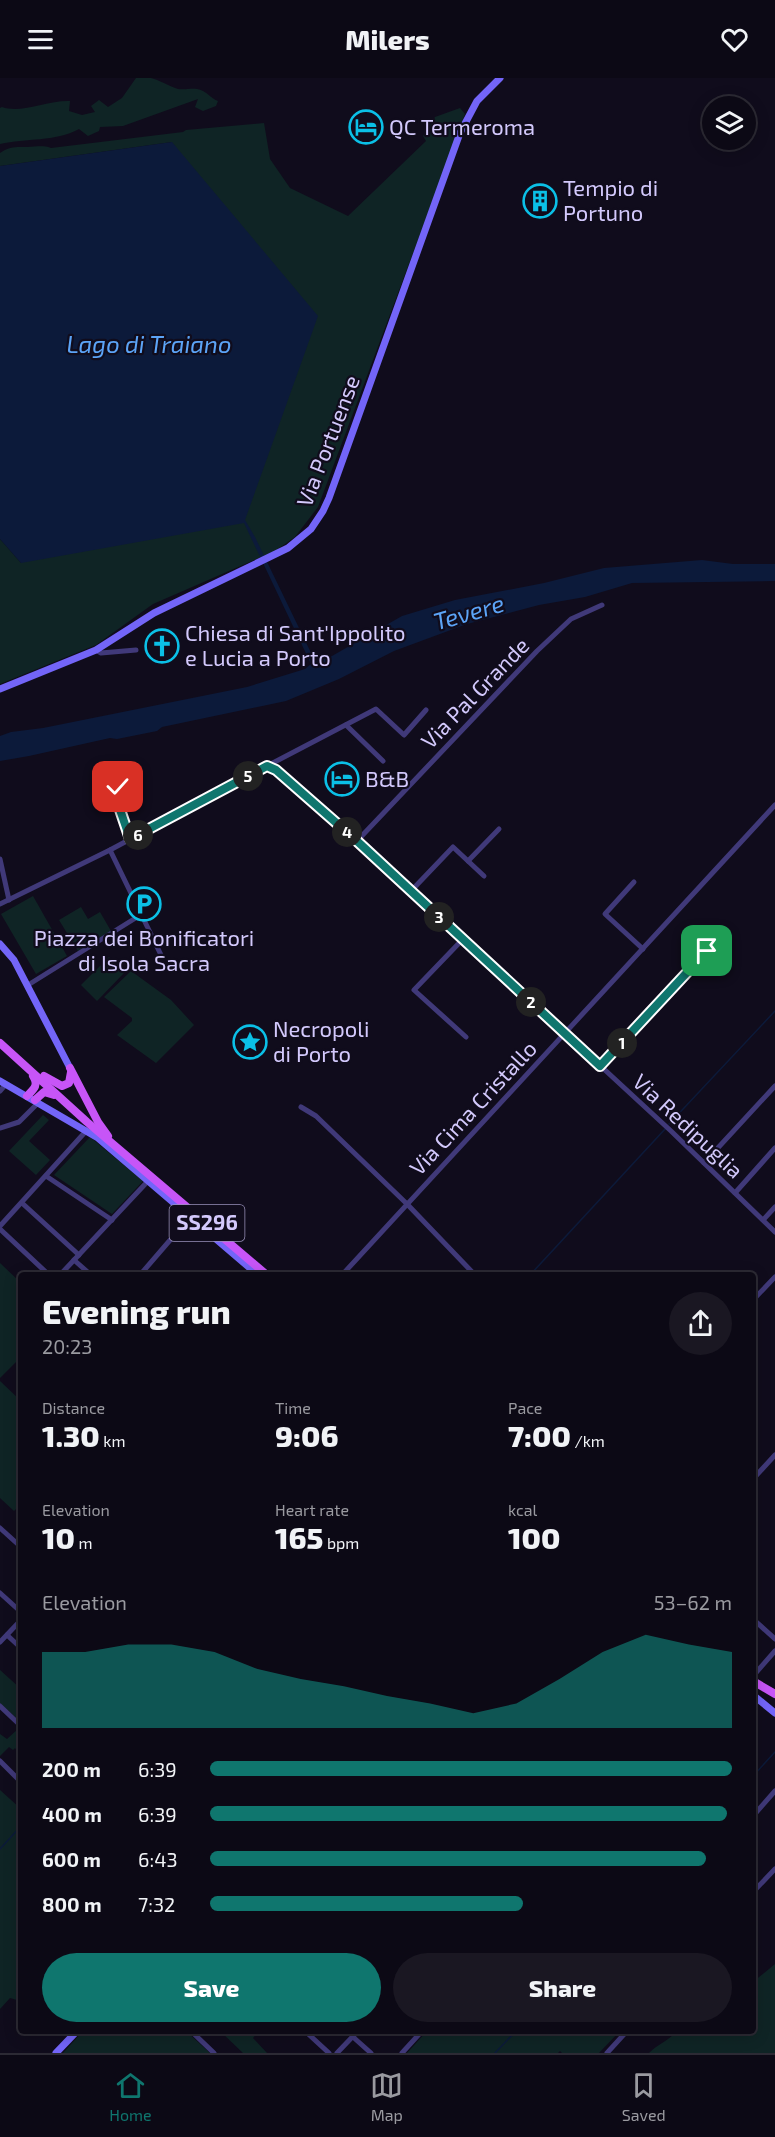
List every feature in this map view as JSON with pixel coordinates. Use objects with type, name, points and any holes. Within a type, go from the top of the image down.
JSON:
[{"type":"main road","name":"SS296","points":[[0,1037],[146,1171]]},
{"type":"main road","name":"SS296","points":[[0,1043],[64,1102],[264,1272]]},
{"type":"main road","points":[[25,1066],[36,1082],[35,1088],[27,1096]]},
{"type":"main road","points":[[44,1076],[59,1086],[65,1085],[69,1083],[71,1077],[70,1068]]},
{"type":"main road","points":[[70,1068],[98,1122],[108,1136]]},
{"type":"main road","points":[[37,1101],[44,1092],[64,1102]]},
{"type":"main road","points":[[756,1683],[775,1694]]},
{"type":"street","name":"Via Portuense","points":[[0,689],[96,650],[154,612],[259,564],[304,537],[320,517],[326,505],[456,142],[474,106],[490,81],[500,78]]},
{"type":"street","name":"Via Pal Grande","points":[[357,841],[537,651],[571,619],[602,605]]},
{"type":"street","points":[[96,650],[101,652],[136,650]]},
{"type":"street","points":[[0,904],[110,850],[376,709],[404,735],[426,711]]},
{"type":"street","points":[[346,725],[383,761]]},
{"type":"street","points":[[109,764],[113,766],[118,787],[114,792],[107,793],[101,774],[103,767],[109,764]]},
{"type":"street","name":"Via Redipuglia","points":[[267,766],[276,770],[357,841],[671,1131],[775,1232]]},
{"type":"street","points":[[114,792],[130,839]]},
{"type":"street","name":"Via Cima Cristallo","points":[[345,1272],[775,805]]},
{"type":"street","points":[[468,861],[499,829]]},
{"type":"street","points":[[411,891],[453,847],[484,876]]},
{"type":"street","points":[[110,850],[162,957]]},
{"type":"street","points":[[0,860],[9,900]]},
{"type":"street","points":[[634,882],[605,914],[643,949]]},
{"type":"street","points":[[28,985],[142,914]]},
{"type":"street","points":[[463,939],[414,990],[466,1037]]},
{"type":"street","points":[[0,944],[14,960],[70,1068]]},
{"type":"street","points":[[600,1066],[707,951]]},
{"type":"street","points":[[0,1091],[3,1082],[87,1130],[254,1272]]},
{"type":"street","points":[[704,1163],[775,1086]]},
{"type":"street","points":[[0,1128],[19,1122],[37,1101]]},
{"type":"street","points":[[301,1107],[316,1116],[407,1204],[472,1272]]},
{"type":"street","points":[[46,1272],[1,1225],[87,1130]]},
{"type":"street","points":[[735,1193],[775,1148]]},
{"type":"street","points":[[46,1176],[112,1220]]},
{"type":"street","points":[[63,1272],[148,1181]]},
{"type":"street","points":[[22,1203],[79,1255]]},
{"type":"street","points":[[763,1220],[775,1208]]},
{"type":"street","points":[[143,1272],[190,1217]]},
{"type":"street","points":[[74,1260],[88,1272]]},
{"type":"street","points":[[756,1297],[775,1277]]},
{"type":"street","points":[[756,1476],[775,1455]]},
{"type":"street","points":[[0,1528],[18,1544]]},
{"type":"street","points":[[0,1593],[18,1608]]},
{"type":"street","points":[[756,1622],[775,1639]]},
{"type":"street","points":[[0,1642],[18,1623]]},
{"type":"street","points":[[7,1635],[18,1645]]},
{"type":"street","points":[[756,1673],[775,1651]]},
{"type":"street","points":[[756,1697],[775,1713]]},
{"type":"street","points":[[0,1706],[18,1723]]},
{"type":"street","points":[[0,1761],[18,1779]]},
{"type":"street","points":[[756,1813],[775,1791]]},
{"type":"street","points":[[756,1889],[774,1870]]},
{"type":"street","points":[[56,2053],[74,2034]]},
{"type":"street","points":[[193,2034],[214,2053]]},
{"type":"street","points":[[308,2034],[329,2053]]},
{"type":"street","points":[[337,2053],[356,2034]]},
{"type":"street","points":[[402,2053],[419,2034]]},
{"type":"street","points":[[607,2053],[624,2034]]},
{"type":"street","points":[[353,2037],[370,2053]]},
{"type":"green space","points":[[136,78],[151,78],[178,89],[200,90],[218,101],[216,106],[203,111],[195,107],[198,99],[123,126],[100,127],[99,131],[88,136],[79,129],[50,138],[0,144],[0,108],[2,107],[18,109],[70,101],[69,111],[82,115],[95,112],[91,106],[99,100],[108,107],[122,98]]},
{"type":"green space","points":[[460,108],[465,114],[318,507],[295,537],[275,551],[153,604],[96,645],[0,684],[0,539],[21,563],[172,142],[0,166],[0,153],[13,147],[51,148],[186,130],[264,123],[270,159],[290,188],[348,216],[426,141],[423,136],[435,117]]},
{"type":"green space","points":[[33,896],[67,956],[36,974],[1,914]]},
{"type":"green space","points":[[81,907],[88,919],[100,912],[111,931],[78,951],[59,920]]},
{"type":"green space","points":[[109,957],[124,973],[97,1001],[81,985]]},
{"type":"green space","points":[[131,971],[171,1000],[194,1025],[156,1063],[117,1035],[132,1021],[132,1018],[104,997]]},
{"type":"green space","points":[[43,1115],[49,1120],[29,1141],[50,1160],[36,1175],[9,1151]]},
{"type":"green space","points":[[90,1137],[143,1181],[112,1214],[54,1175]]},
{"type":"green space","points":[[0,1263],[18,1280],[18,1360],[0,1378]]},
{"type":"green space","points":[[0,1381],[18,1398],[18,1507],[14,1511],[0,1498]]},
{"type":"green space","points":[[0,1670],[18,1686],[18,1719],[0,1703]]},
{"type":"green space","points":[[18,1729],[18,1755],[15,1748],[13,1750],[9,1747],[0,1756],[0,1734],[7,1739]]},
{"type":"green space","points":[[0,1790],[18,1806],[18,1999],[10,1998],[0,2009]]},
{"type":"green space","points":[[775,1964],[775,2053],[649,2053],[674,2034],[756,2034],[756,1980]]},
{"type":"green space","points":[[80,2034],[189,2034],[210,2053],[63,2053]]},
{"type":"green space","points":[[223,2034],[256,2034],[253,2038],[267,2053],[243,2053]]},
{"type":"green space","points":[[424,2034],[617,2034],[599,2053],[562,2053],[560,2051],[558,2053],[407,2053]]},
{"type":"water","name":"Lago di Traiano","points":[[172,142],[318,316],[245,520],[314,659],[317,661],[332,656],[402,616],[455,600],[544,583],[604,568],[702,560],[733,564],[775,564],[775,581],[632,583],[585,597],[539,605],[467,624],[394,651],[339,679],[286,701],[162,727],[157,731],[117,739],[110,738],[0,761],[0,736],[11,732],[43,728],[247,687],[305,669],[311,664],[244,523],[21,563],[0,539],[0,166]]},
{"type":"waterway","points":[[669,1124],[775,1011]]},
{"type":"waterway","points":[[533,1272],[666,1128]]},
{"type":"waterway","points":[[756,1773],[775,1752]]},
{"type":"waterway","points":[[0,1849],[18,1829]]},
{"type":"waterway","points":[[495,2053],[513,2034]]},
{"type":"place","name":"QC Termeroma","points":[[366,127]]},
{"type":"place","name":"Tempio di Portuno","points":[[540,201]]},
{"type":"place","name":"Chiesa di Sant'Ippolito e Lucia a Porto","points":[[162,646]]},
{"type":"place","name":"B&B","points":[[342,779]]},
{"type":"place","name":"Piazza dei Bonificatori di Isola Sacra","points":[[144,904]]},
{"type":"place","name":"Necropoli di Porto","points":[[250,1042]]},
{"type":"route","points":[[118,787],[114,792],[130,839],[267,766],[271,767],[357,841],[600,1066],[707,951]]},
{"type":"water label","name":"Tevere","points":[[469,613]]}]
